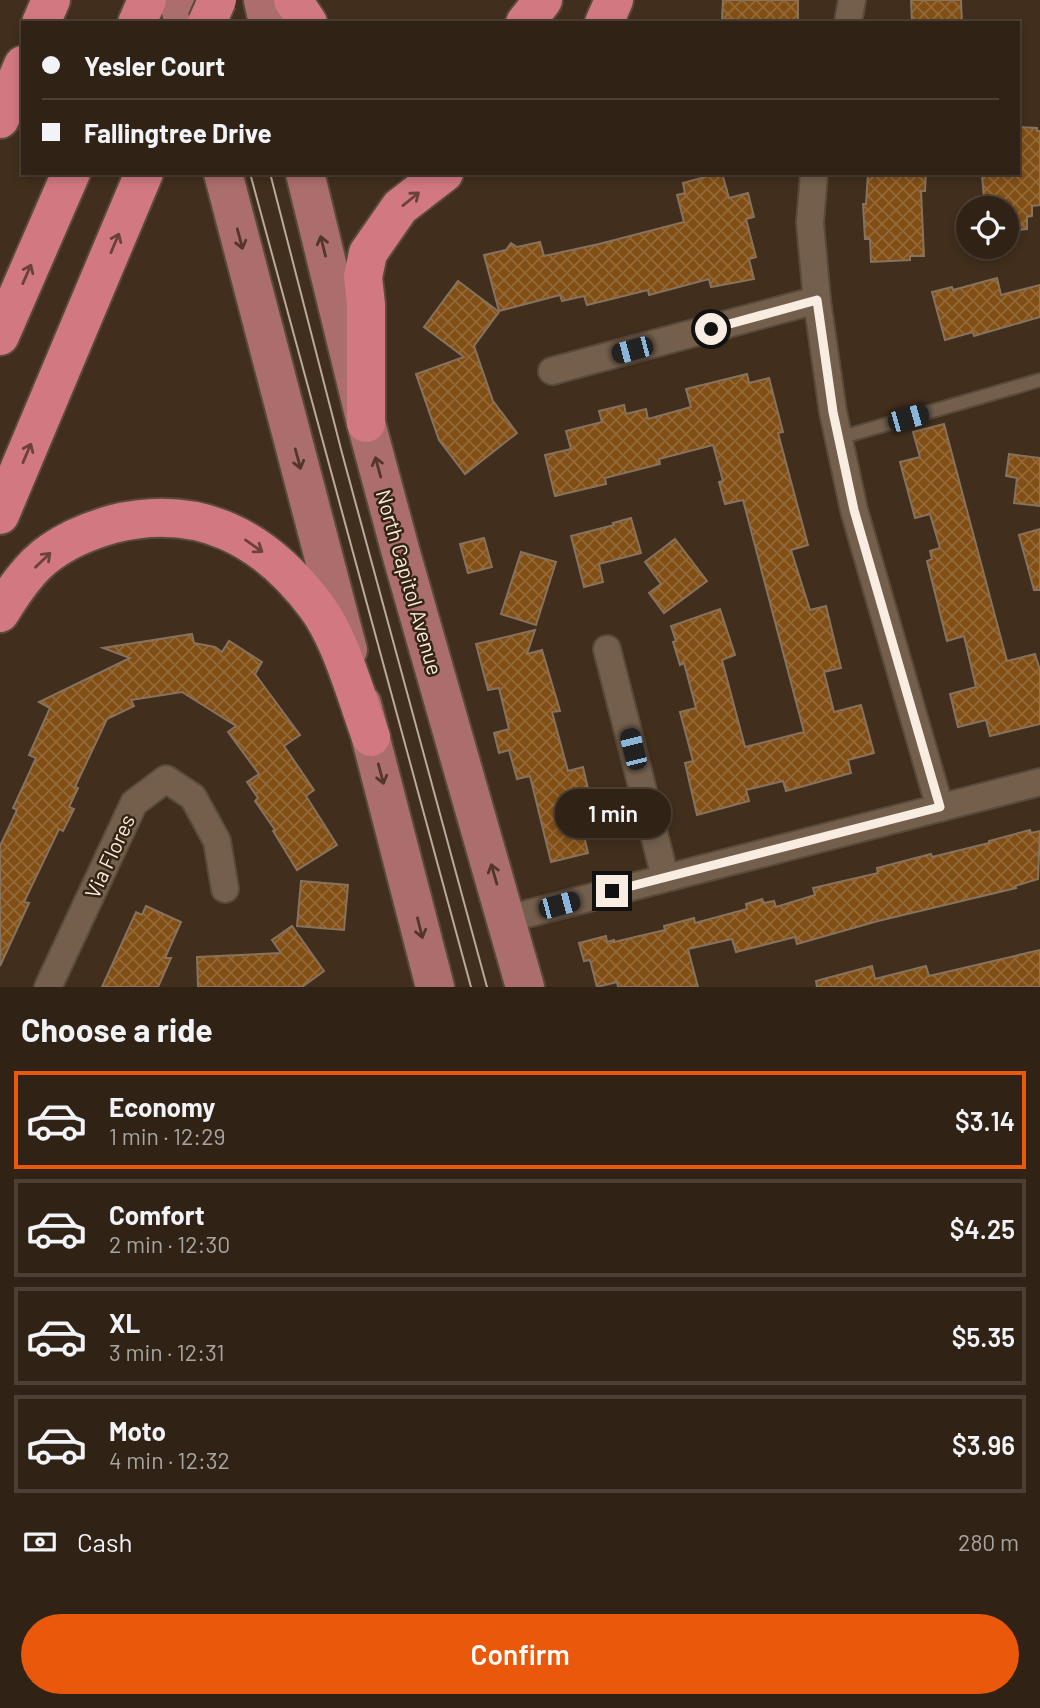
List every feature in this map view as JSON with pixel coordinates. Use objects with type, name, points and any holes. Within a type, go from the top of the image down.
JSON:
[{"type":"highway","points":[[42,21],[51,0]]},
{"type":"highway","points":[[137,21],[147,0]]},
{"type":"highway","points":[[208,21],[217,0]]},
{"type":"highway","points":[[293,0],[307,21]]},
{"type":"highway","points":[[527,21],[543,0]]},
{"type":"highway","points":[[605,21],[614,0]]},
{"type":"highway","points":[[0,119],[21,70]]},
{"type":"highway","points":[[0,337],[70,175]]},
{"type":"highway","points":[[0,515],[143,175]]},
{"type":"highway","points":[[366,423],[366,304],[363,277],[368,253],[400,208],[441,175]]},
{"type":"highway","points":[[0,613],[26,577],[49,553],[78,536],[138,518],[168,517],[230,531],[256,546],[270,558],[316,605],[330,628],[371,737]]},
{"type":"main road","points":[[178,0],[183,21]]},
{"type":"main road","points":[[263,0],[268,21]]},
{"type":"main road","points":[[224,175],[435,987]]},
{"type":"main road","name":"North Capitol Avenue","points":[[305,175],[401,553],[525,987]]},
{"type":"street","points":[[848,21],[852,0]]},
{"type":"street","points":[[814,175],[810,223],[817,300],[839,438],[854,510],[940,807]]},
{"type":"street","points":[[552,371],[817,300]]},
{"type":"street","points":[[607,649],[665,877]]},
{"type":"street","name":"Via Flores","points":[[48,987],[134,803],[166,779],[193,797],[217,841],[225,888]]},
{"type":"street","points":[[507,919],[1040,782]]},
{"type":"lane","points":[[839,438],[1040,380]]},
{"type":"building","points":[[723,0],[798,0],[798,21],[722,19]]},
{"type":"building","points":[[911,0],[961,0],[962,21],[912,21]]},
{"type":"building","points":[[1020,127],[1037,128],[1037,131],[1040,131],[1040,205],[1032,206],[1032,216],[1027,217],[1027,229],[1019,230],[1019,196],[984,196],[982,176],[1020,175]]},
{"type":"building","points":[[712,175],[723,175],[729,198],[748,193],[754,217],[746,219],[756,257],[749,259],[754,279],[711,287],[709,279],[649,295],[648,290],[587,305],[584,296],[562,301],[560,295],[499,311],[484,255],[506,250],[511,243],[517,247],[540,242],[544,256],[684,222],[677,195],[685,193],[683,183]]},
{"type":"building","points":[[868,175],[926,175],[925,191],[921,191],[924,256],[910,256],[910,260],[871,262],[870,239],[865,239],[863,204],[866,204]]},
{"type":"building","points":[[997,278],[1001,295],[1040,285],[1040,317],[974,336],[973,332],[945,340],[932,292],[952,287],[953,290]]},
{"type":"building","points":[[458,281],[499,312],[474,346],[493,401],[517,433],[465,474],[439,440],[416,374],[464,357],[424,327]]},
{"type":"building","points":[[747,374],[749,383],[769,378],[783,432],[778,433],[808,545],[791,550],[810,610],[826,606],[841,668],[824,672],[834,712],[861,705],[874,753],[848,760],[851,773],[786,791],[783,781],[746,790],[749,801],[697,815],[685,763],[693,761],[680,712],[696,708],[684,663],[680,665],[671,626],[720,609],[735,655],[722,660],[745,747],[804,732],[743,500],[725,504],[719,482],[723,481],[713,445],[659,459],[660,464],[605,478],[606,484],[555,496],[545,455],[571,449],[566,431],[602,422],[599,411],[624,405],[626,414],[646,409],[648,419],[691,407],[686,389]]},
{"type":"building","points":[[944,424],[1007,661],[1035,654],[1040,670],[1040,724],[990,736],[986,720],[958,727],[950,694],[976,687],[964,636],[947,641],[927,561],[932,559],[930,551],[940,548],[930,514],[915,518],[900,462],[920,457],[913,432]]},
{"type":"building","points":[[1009,454],[1040,458],[1040,506],[1014,503],[1017,478],[1006,476]]},
{"type":"building","points":[[631,518],[641,553],[599,564],[603,582],[584,587],[571,536]]},
{"type":"building","points":[[1040,529],[1040,590],[1034,590],[1019,535]]},
{"type":"building","points":[[484,538],[492,567],[468,573],[460,544]]},
{"type":"building","points":[[675,539],[707,581],[664,613],[649,593],[661,584],[645,562]]},
{"type":"building","points":[[521,552],[556,562],[536,625],[501,614]]},
{"type":"building","points":[[535,630],[527,654],[542,650],[560,711],[552,712],[568,771],[583,767],[596,823],[582,827],[588,853],[551,862],[530,776],[517,779],[509,750],[499,753],[494,733],[509,729],[499,688],[488,690],[476,644]]},
{"type":"building","points":[[192,634],[194,643],[215,647],[222,652],[229,641],[262,662],[255,674],[300,735],[284,746],[314,790],[306,796],[337,845],[297,870],[255,801],[258,798],[247,782],[259,774],[228,732],[236,726],[182,692],[131,700],[134,706],[107,719],[75,787],[78,788],[69,807],[74,809],[63,831],[59,829],[24,902],[29,903],[0,966],[0,846],[17,810],[13,808],[36,758],[29,755],[50,708],[39,702],[130,658],[103,648]]},
{"type":"building","points":[[1030,830],[1031,833],[1040,831],[1038,879],[1015,886],[1016,888],[878,921],[797,944],[795,937],[736,952],[732,939],[688,949],[698,987],[618,987],[617,982],[597,987],[590,960],[584,961],[579,943],[606,936],[607,942],[614,942],[665,930],[664,926],[694,918],[695,923],[747,909],[746,904],[762,899],[764,903],[774,901],[776,907],[815,895],[813,888],[878,873],[877,868],[989,843]]},
{"type":"building","points":[[301,881],[348,885],[344,930],[297,926]]},
{"type":"building","points":[[146,906],[181,922],[165,958],[171,958],[158,987],[102,987],[136,912],[142,915]]},
{"type":"building","points":[[292,926],[324,971],[302,987],[198,987],[197,957],[281,953],[272,940]]},
{"type":"building","points":[[1040,950],[1040,987],[817,987],[816,981],[872,966],[875,979],[926,966],[929,976]]},
{"type":"tram line","points":[[204,0],[209,21]]},
{"type":"tram line","points":[[224,0],[229,21]]},
{"type":"tram line","points":[[251,175],[471,987]]},
{"type":"tram line","points":[[271,175],[342,453],[487,987]]},
{"type":"route","points":[[612,891],[940,807],[854,510],[833,412],[817,300],[711,329]]}]
